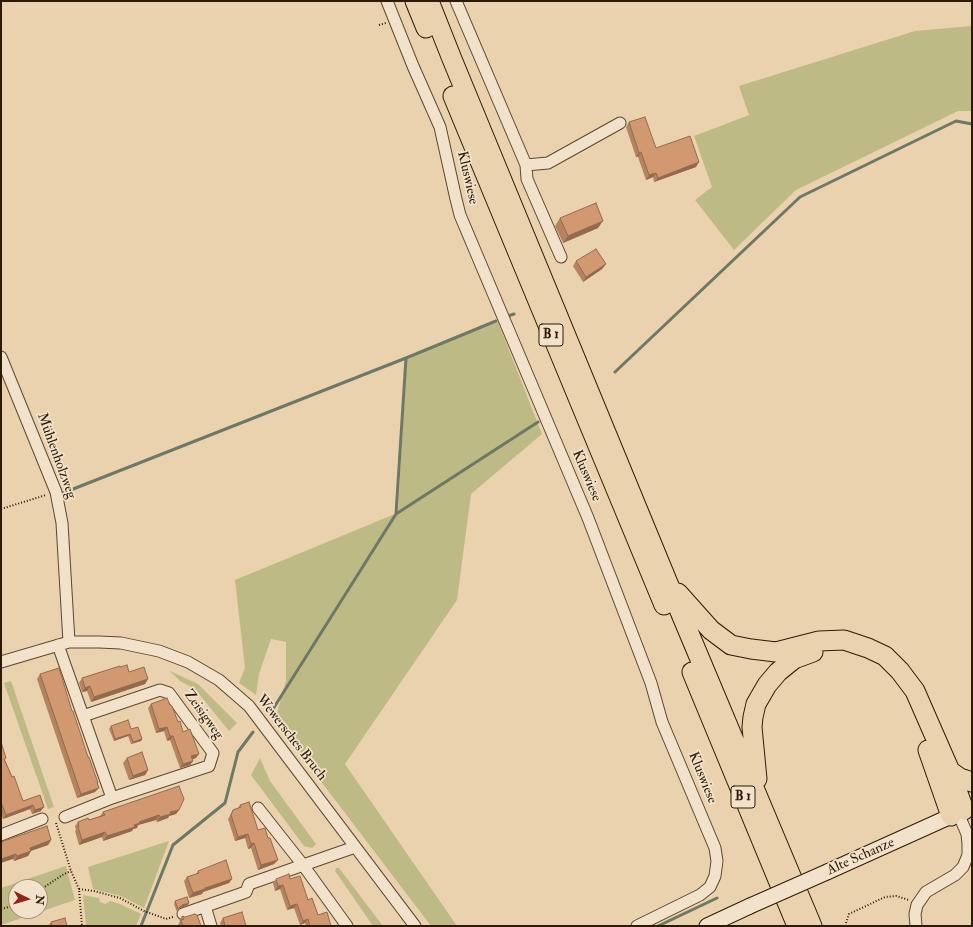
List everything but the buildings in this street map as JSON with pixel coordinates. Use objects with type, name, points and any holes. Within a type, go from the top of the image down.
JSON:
[{"type":"highway","name":"B 1","points":[[415,1],[558,352],[797,926]]},
{"type":"highway","name":"B 1","points":[[430,1],[458,73],[668,583],[812,926]]},
{"type":"highway","points":[[668,583],[691,606],[711,630],[731,644],[751,650],[776,652],[819,641],[844,640],[868,648],[885,656],[900,671],[915,691],[950,771],[961,811]]},
{"type":"highway","points":[[759,798],[752,727],[756,704],[767,685],[778,672],[794,659],[817,650],[839,648],[862,654],[877,661],[890,670],[906,695],[931,756],[961,811]]},
{"type":"highway","points":[[950,771],[960,778],[972,782]]},
{"type":"street","name":"Kluswiese","points":[[387,1],[413,66],[440,127],[460,215],[588,518],[651,683],[662,722],[714,848],[717,861],[715,876],[710,887],[700,895],[637,926]]},
{"type":"street","points":[[456,1],[526,165],[527,179],[561,257]]},
{"type":"street","points":[[526,165],[548,163],[620,123]]},
{"type":"street","name":"Mühlenholzweg","points":[[1,357],[56,492],[62,522],[70,642]]},
{"type":"street","name":"Wewersches Bruch","points":[[1,662],[70,642],[99,642],[121,644],[159,651],[188,662],[219,680],[249,706],[414,926]]},
{"type":"street","points":[[58,645],[112,798]]},
{"type":"street","name":"Zeisigweg","points":[[60,817],[209,766],[213,753],[169,693],[160,690],[83,716]]},
{"type":"street","points":[[258,808],[303,865],[347,926]]},
{"type":"street","points":[[916,926],[915,914],[917,905],[926,892],[955,875],[963,867],[966,861],[968,855],[968,844],[961,811]]},
{"type":"street","name":"Alte Schanze","points":[[707,926],[961,811]]},
{"type":"street","points":[[1,835],[42,819]]},
{"type":"street","points":[[183,914],[246,892],[249,884],[355,846]]},
{"type":"street","points":[[205,906],[211,926]]},
{"type":"path","points":[[1,509],[56,492]]},
{"type":"path","points":[[60,817],[71,871],[79,889],[82,926]]},
{"type":"path","points":[[48,885],[71,871]]},
{"type":"path","points":[[79,889],[94,891],[120,898],[144,911],[166,919],[183,914]]},
{"type":"path","points":[[846,926],[850,914],[885,897],[896,896],[917,905]]},
{"type":"shaded area","points":[[972,26],[972,111],[958,111],[796,190],[734,250],[695,200],[712,187],[694,136],[749,115],[739,86],[915,31]]},
{"type":"shaded area","points":[[498,322],[542,434],[471,494],[457,600],[345,764],[457,926],[431,926],[275,721],[286,680],[286,642],[271,639],[259,674],[256,695],[239,683],[245,668],[235,580],[395,514],[398,511],[407,358]]},
{"type":"shaded area","points":[[170,671],[198,684],[237,723],[229,731],[195,689],[180,681]]},
{"type":"shaded area","points":[[11,681],[54,807],[48,809],[4,683]]},
{"type":"shaded area","points":[[260,758],[270,781],[316,844],[312,848],[304,846],[251,775]]},
{"type":"shaded area","points":[[169,841],[144,908],[121,896],[93,889],[88,867]]},
{"type":"shaded area","points":[[66,866],[75,900],[48,909],[48,879],[28,879]]},
{"type":"shaded area","points":[[336,868],[339,868],[383,926],[373,926],[335,871]]},
{"type":"shaded area","points":[[8,886],[8,919],[19,919],[1,925],[1,888]]},
{"type":"shaded area","points":[[83,895],[99,898],[100,902],[105,904],[110,901],[120,904],[141,914],[136,926],[86,926]]},
{"type":"waterway","points":[[615,372],[800,197],[956,121],[972,124]]},
{"type":"waterway","points":[[508,316],[514,314]]},
{"type":"waterway","points":[[396,514],[406,358],[496,321]]},
{"type":"waterway","points":[[63,493],[406,358]]},
{"type":"waterway","points":[[273,709],[396,514],[538,422]]},
{"type":"waterway","points":[[141,926],[173,845],[225,803],[238,752],[253,732]]},
{"type":"waterway","points":[[658,926],[717,898]]}]
